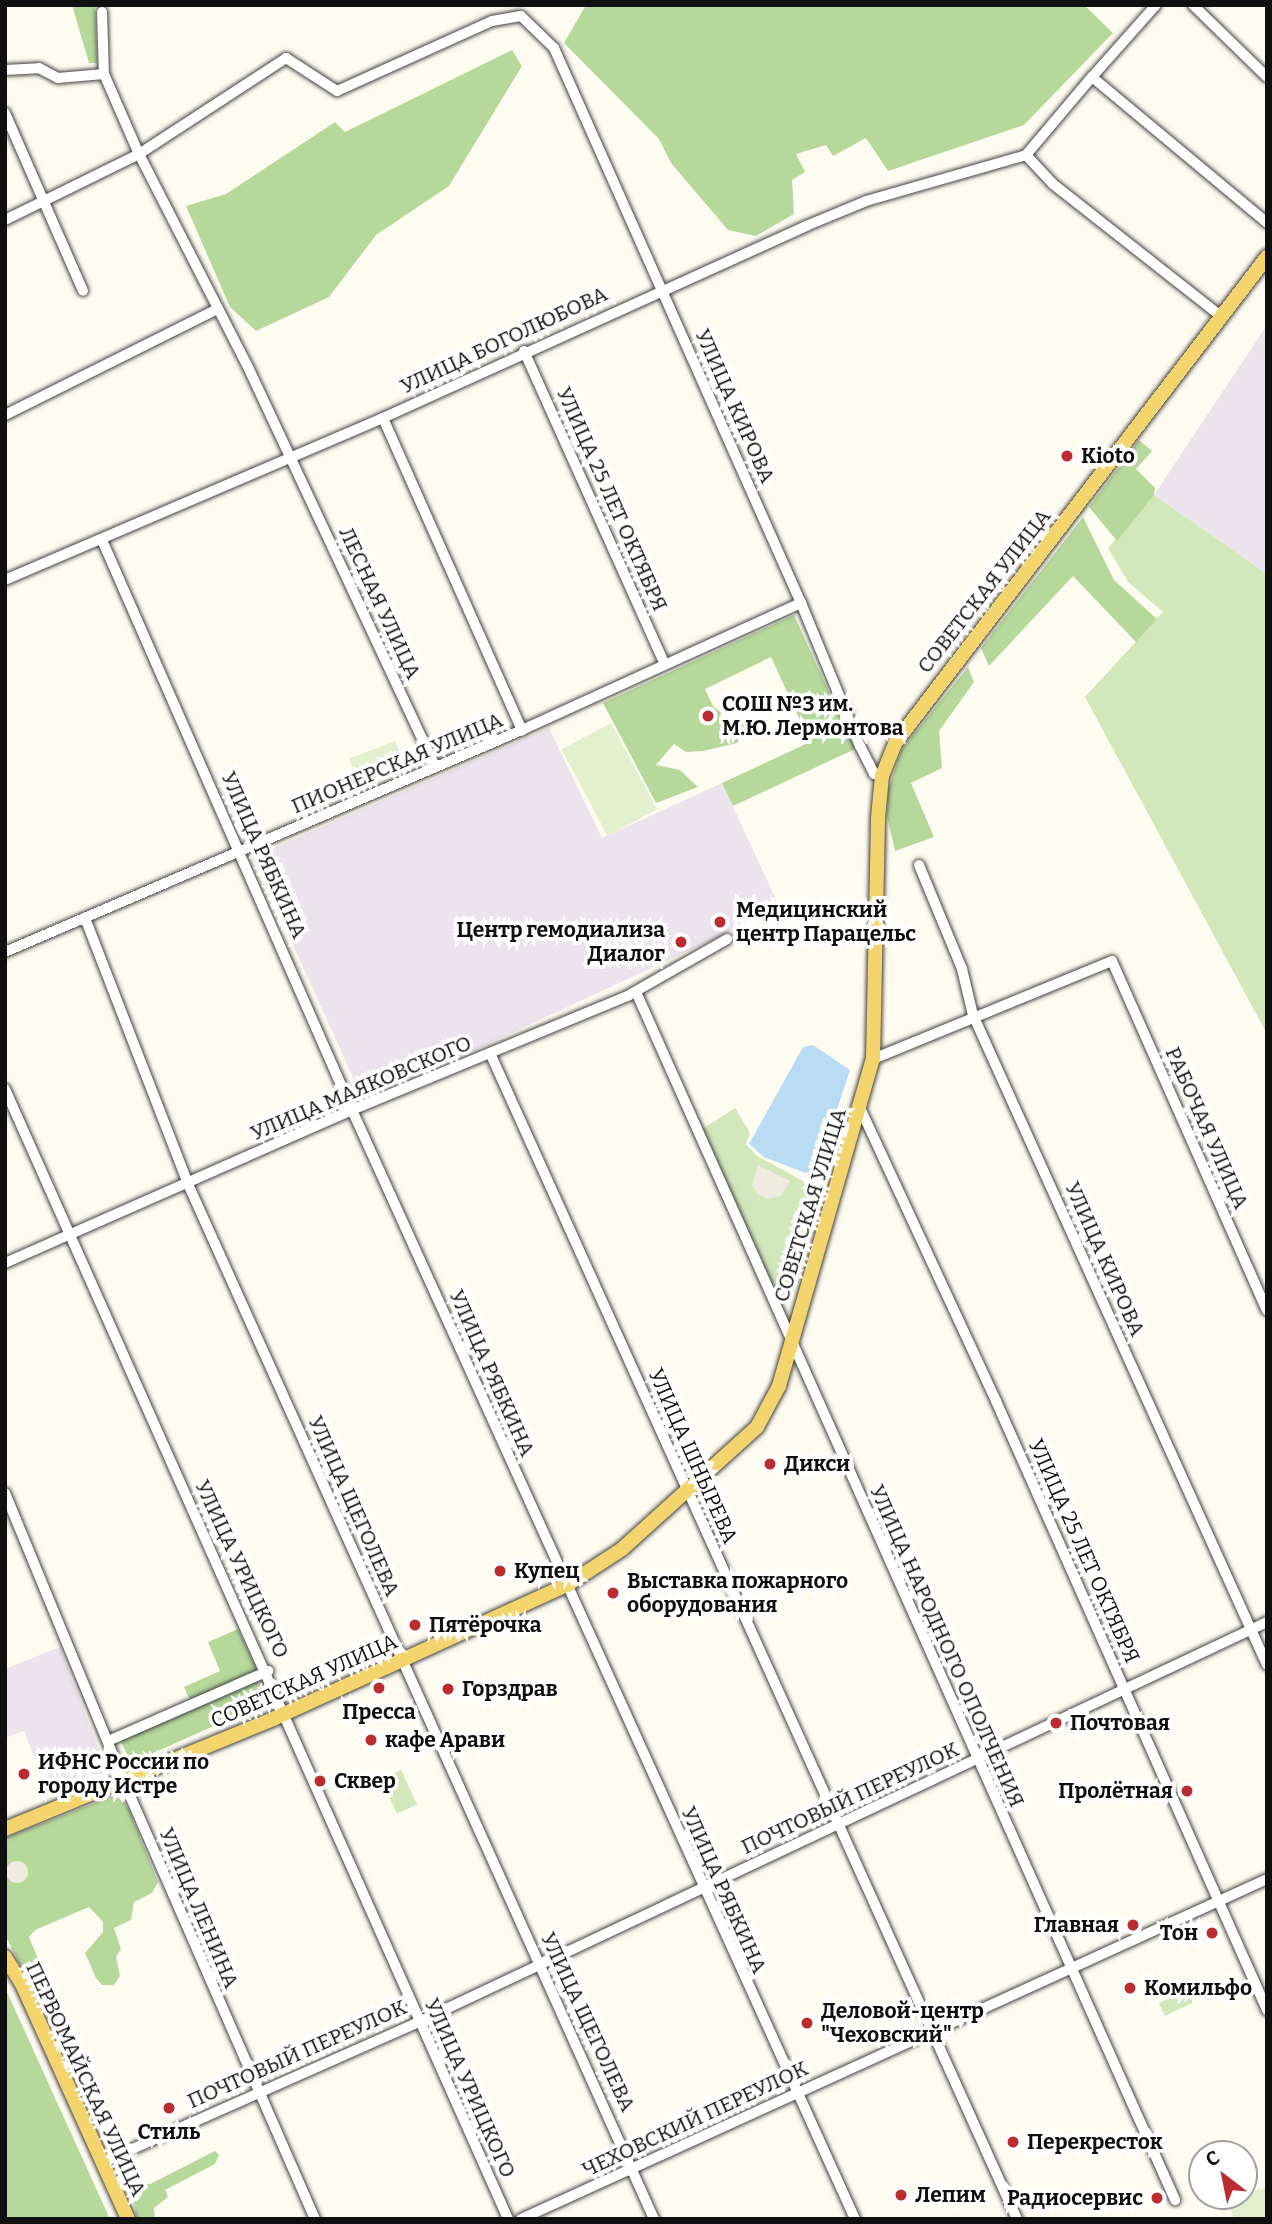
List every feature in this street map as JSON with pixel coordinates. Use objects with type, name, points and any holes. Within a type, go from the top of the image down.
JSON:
[{"type":"main road","name":"СОВЕТСКАЯ УЛИЦА","points":[[5,1829],[124,1782],[285,1713],[567,1584],[622,1549],[688,1493],[757,1427],[779,1386],[861,1110],[873,1059],[882,776],[896,742],[1267,257]]},
{"type":"main road","name":"ПЕРВОМАЙСКАЯ УЛИЦА","points":[[5,1957],[128,2219]]},
{"type":"street","points":[[1156,5],[1026,155],[1053,184],[1221,316]]},
{"type":"street","points":[[1193,5],[1267,77]]},
{"type":"street","points":[[5,70],[38,68],[58,78],[104,74],[102,12]]},
{"type":"street","name":"УЛИЦА КИРОВА","points":[[139,154],[286,58],[337,91],[492,22],[521,16],[554,48],[801,603],[860,746],[874,774],[882,776]]},
{"type":"street","name":"ЛЕСНАЯ УЛИЦА","points":[[104,74],[139,154],[290,457],[435,766]]},
{"type":"street","points":[[1092,77],[1267,223]]},
{"type":"street","points":[[5,113],[42,205],[83,291]]},
{"type":"street","points":[[5,220],[42,205],[139,154]]},
{"type":"street","name":"УЛИЦА БОГОЛЮБОВА","points":[[5,580],[383,418],[661,288],[866,201],[1026,155]]},
{"type":"street","points":[[5,415],[218,309]]},
{"type":"street","name":"УЛИЦА 25 ЛЕТ ОКТЯБРЯ","points":[[524,351],[664,663]]},
{"type":"street","points":[[383,418],[522,730]]},
{"type":"street","name":"УЛИЦА РЯБКИНА","points":[[102,540],[242,852],[352,1110],[567,1584],[701,1888],[855,2219]]},
{"type":"street","name":"ПИОНЕРСКАЯ УЛИЦА","points":[[5,952],[522,730],[664,663],[801,603]]},
{"type":"street","name":"УЛИЦА КИРОВА","points":[[919,865],[962,969],[973,1015],[1267,1665]]},
{"type":"street","name":"УЛИЦА ЩЕГОЛЕВА","points":[[85,918],[188,1184],[654,2219]]},
{"type":"street","name":"УЛИЦА МАЯКОВСКОГО","points":[[5,1263],[70,1238],[352,1110],[636,992],[727,939]]},
{"type":"street","name":"РАБОЧАЯ УЛИЦА","points":[[973,1015],[1112,961],[1267,1310]]},
{"type":"street","name":"УЛИЦА НАРОДНОГО ОПОЛЧЕНИЯ","points":[[636,992],[759,1277],[792,1336],[1069,1967],[1175,2200]]},
{"type":"street","points":[[873,1059],[973,1015]]},
{"type":"street","name":"УЛИЦА ШНЫРЕВА","points":[[490,1053],[1017,2219]]},
{"type":"street","name":"УЛИЦА УРИЦКОГО","points":[[5,1090],[268,1671],[508,2219]]},
{"type":"street","name":"УЛИЦА 25 ЛЕТ ОКТЯБРЯ","points":[[861,1110],[1267,2010]]},
{"type":"street","name":"УЛИЦА ЛЕНИНА","points":[[5,1493],[124,1782],[315,2219]]},
{"type":"street","name":"ПОЧТОВЫЙ ПЕРЕУЛОК","points":[[103,2162],[420,2021],[1267,1622]]},
{"type":"street","points":[[108,1741],[268,1671]]},
{"type":"street","name":"ЧЕХОВСКИЙ ПЕРЕУЛОК","points":[[521,2219],[634,2171],[796,2092],[1267,1879]]},
{"type":"shaded area","points":[[1267,325],[1267,574],[1154,495]]},
{"type":"shaded area","points":[[549,728],[602,838],[722,783],[780,908],[446,1063],[443,1058],[361,1095],[253,857]]},
{"type":"shaded area","points":[[758,1165],[790,1181],[781,1196],[767,1199],[757,1194],[752,1185]]},
{"type":"shaded area","points":[[60,1647],[107,1771],[48,1792],[24,1731],[5,1738],[5,1669]]},
{"type":"shaded area","points":[[17,1861],[25,1864],[28,1872],[25,1880],[17,1883],[9,1880],[6,1872],[9,1864]]},
{"type":"green space","points":[[72,5],[95,5],[97,63],[89,63]]},
{"type":"green space","points":[[586,5],[1084,5],[1113,33],[1024,125],[888,171],[866,138],[833,156],[826,145],[796,154],[805,172],[792,180],[794,214],[756,236],[728,230],[671,163],[659,139],[564,43]]},
{"type":"green space","points":[[512,50],[522,66],[449,186],[376,235],[329,297],[256,331],[230,307],[186,206],[226,194],[335,122],[345,132]]},
{"type":"green space","points":[[1139,440],[1152,451],[1136,469],[1155,488],[1154,495],[1117,541],[1089,507]]},
{"type":"green space","points":[[1154,495],[1267,574],[1267,1034],[1085,697],[1163,612],[1128,582],[1108,548]]},
{"type":"green space","points":[[1083,517],[1114,580],[1157,619],[1136,642],[1073,576],[989,666],[981,648]]},
{"type":"green space","points":[[794,615],[855,749],[733,806],[722,783],[810,742],[771,657],[705,689],[713,706],[729,719],[748,725],[737,743],[686,752],[674,744],[656,765],[680,770],[698,787],[656,803],[603,703]]},
{"type":"green space","points":[[968,667],[974,682],[939,731],[942,768],[911,783],[934,837],[895,851],[887,816],[888,790],[902,749]]},
{"type":"green space","points":[[611,723],[657,810],[608,836],[562,749]]},
{"type":"green space","points":[[395,741],[403,762],[357,779],[349,759]]},
{"type":"green space","points":[[735,1108],[750,1133],[746,1144],[757,1156],[818,1189],[781,1314],[702,1129]]},
{"type":"green space","points":[[238,1629],[257,1670],[190,1700],[184,1687],[220,1671],[208,1642]]},
{"type":"green space","points":[[258,1680],[268,1702],[131,1763],[121,1741]]},
{"type":"green space","points":[[401,1770],[417,1804],[397,1814],[381,1779]]},
{"type":"green space","points":[[113,1796],[122,1799],[129,1810],[158,1882],[152,1893],[134,1902],[131,1920],[114,1928],[121,1949],[116,1957],[120,1976],[114,1985],[102,1985],[96,1978],[85,1953],[103,1932],[103,1922],[89,1907],[35,1930],[29,1937],[39,1961],[22,1968],[5,1935],[5,1838]]},
{"type":"green space","points":[[1187,1990],[1193,2003],[1165,2016],[1159,2003]]},
{"type":"green space","points":[[7,1992],[110,2219],[5,2219]]},
{"type":"green space","points":[[215,2151],[219,2155],[215,2164],[165,2190],[168,2197],[154,2208],[155,2219],[137,2219],[134,2202],[113,2164],[118,2157],[132,2154],[142,2184],[150,2184]]},
{"type":"green space","points":[[1267,2187],[1267,2219],[1234,2219],[1231,2210],[1258,2210],[1258,2190]]},
{"type":"water","points":[[813,1045],[850,1070],[817,1171],[808,1174],[764,1157],[749,1144],[803,1047]]},
{"type":"place","name":"Kioto","points":[[1067,456]]},
{"type":"place","name":"СОШ №3 им. М.Ю. Лермонтова","points":[[708,716]]},
{"type":"place","name":"Медицинский центр Парацельс","points":[[720,922]]},
{"type":"place","name":"Центр гемодиализа Диалог","points":[[681,942]]},
{"type":"place","name":"Дикси","points":[[770,1464]]},
{"type":"place","name":"Купец","points":[[500,1571]]},
{"type":"place","name":"Выставка пожарного оборудования","points":[[613,1593]]},
{"type":"place","name":"Пятёрочка","points":[[415,1625]]},
{"type":"place","name":"Пресса","points":[[379,1688]]},
{"type":"place","name":"Горздрав","points":[[448,1689]]},
{"type":"place","name":"Почтовая","points":[[1056,1723]]},
{"type":"place","name":"кафе Арави","points":[[371,1740]]},
{"type":"place","name":"ИФНС России по городу Истре","points":[[24,1774]]},
{"type":"place","name":"Сквер","points":[[320,1781]]},
{"type":"place","name":"Пролётная","points":[[1187,1791]]},
{"type":"place","name":"Главная","points":[[1133,1925]]},
{"type":"place","name":"Тон","points":[[1212,1933]]},
{"type":"place","name":"Комильфо","points":[[1130,1988]]},
{"type":"place","name":"Деловой-центр \"Чеховский\"","points":[[807,2023]]},
{"type":"place","name":"Стиль","points":[[169,2108]]},
{"type":"place","name":"Перекресток","points":[[1013,2142]]},
{"type":"place","name":"Лепим","points":[[901,2195]]},
{"type":"place","name":"Радиосервис","points":[[1157,2198]]}]
